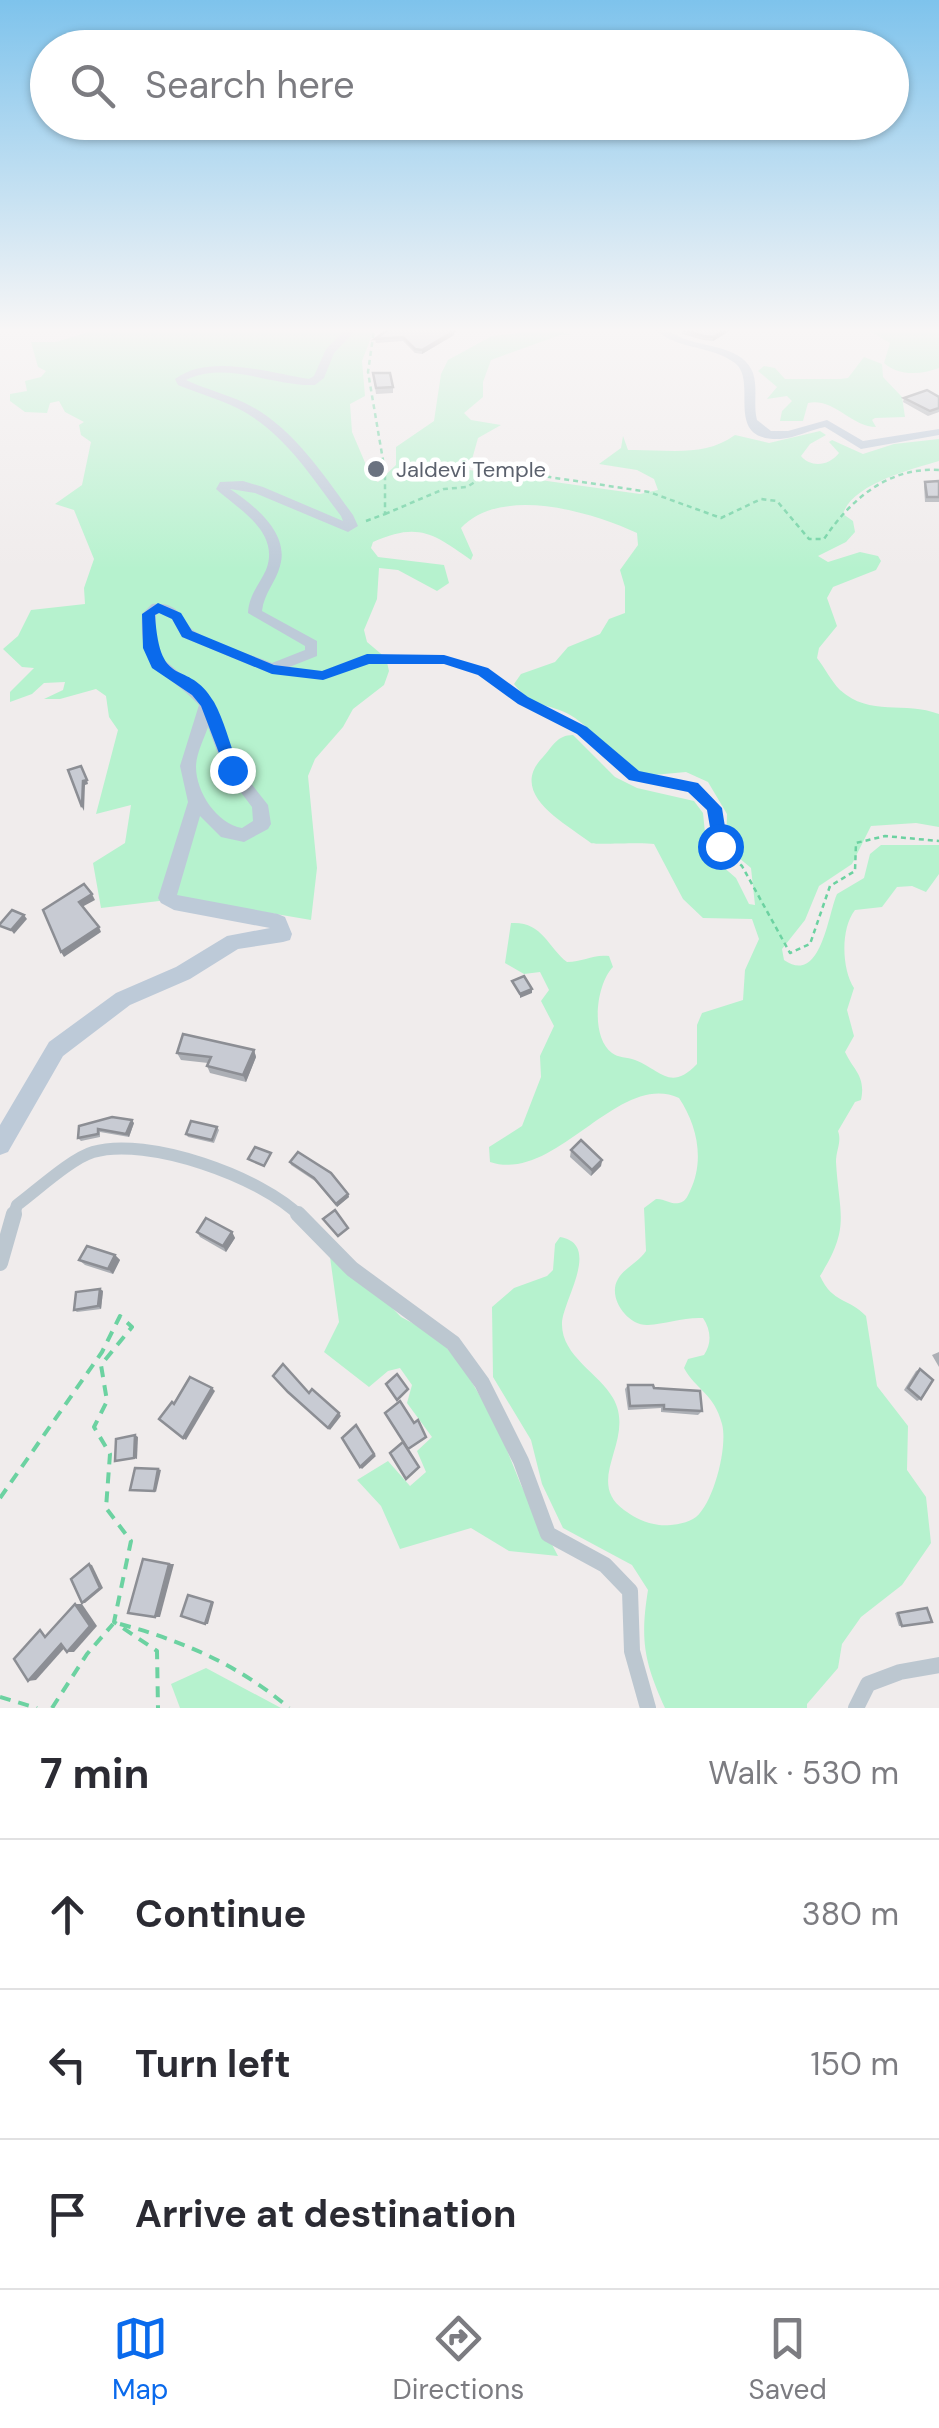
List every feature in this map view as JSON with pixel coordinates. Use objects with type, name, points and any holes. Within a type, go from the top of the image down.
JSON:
[{"type":"street","points":[[196,802],[226,832],[244,835],[262,824],[260,804],[232,770],[208,704],[197,692],[159,668],[150,648],[148,614],[158,607],[177,616],[187,634],[272,669],[312,652],[312,644],[255,613],[254,598],[274,562],[272,542],[248,505],[222,490],[224,485],[242,485],[343,528],[352,526],[300,454],[247,410]]},
{"type":"street","points":[[748,410],[752,422],[768,434],[787,435],[828,423],[837,426],[852,442],[865,445],[939,432]]},
{"type":"street","points":[[0,1144],[56,1050],[110,1009],[183,973],[234,942],[283,934],[278,922],[174,903],[167,898],[196,802],[188,766],[208,704]]},
{"type":"street","points":[[0,1263],[17,1205],[92,1152],[148,1148],[234,1176],[294,1210],[352,1269],[453,1343],[482,1383],[521,1461],[548,1534],[605,1565],[630,1592],[626,1618],[634,1674],[648,1708]]},
{"type":"street","points":[[856,1708],[868,1684],[900,1672],[939,1665]]},
{"type":"path","points":[[375,410],[386,472],[385,514]]},
{"type":"path","points":[[352,526],[444,489],[467,487],[489,473],[516,472],[649,492],[720,518],[762,499],[777,501],[809,539],[824,538],[838,515],[897,472],[939,470]]},
{"type":"path","points":[[272,669],[323,676],[367,659],[444,660],[483,672],[523,700],[582,730],[634,776],[693,787],[714,808],[720,846],[742,866],[779,927],[790,954],[810,944],[830,886],[855,871],[856,843],[885,836],[939,841]]},
{"type":"path","points":[[0,1498],[28,1464],[62,1407],[112,1343],[120,1316],[132,1327],[101,1365],[106,1401],[94,1427],[110,1454],[106,1508],[131,1541],[114,1622],[87,1654],[52,1708]]},
{"type":"path","points":[[114,1622],[157,1651],[158,1708]]},
{"type":"path","points":[[114,1622],[164,1634],[200,1651],[262,1682],[289,1708]]},
{"type":"path","points":[[0,1697],[37,1708]]},
{"type":"green space","points":[[22,410],[48,410],[47,413]]},
{"type":"green space","points":[[350,410],[352,432],[372,479],[378,482],[396,465],[396,447],[434,421],[436,410],[468,410],[464,413],[471,420],[501,425],[478,438],[469,470],[640,494],[658,490],[654,479],[637,470],[599,464],[621,448],[623,436],[628,450],[684,451],[710,447],[735,435],[769,443],[820,431],[826,435],[810,444],[801,456],[820,464],[839,453],[829,442],[832,440],[863,454],[894,444],[939,439],[939,461],[884,479],[858,494],[843,514],[853,521],[855,532],[846,542],[818,556],[828,562],[860,552],[878,556],[881,561],[876,570],[833,587],[827,598],[837,626],[819,648],[817,658],[851,698],[876,706],[939,714],[939,827],[916,823],[871,826],[852,864],[819,886],[805,920],[782,949],[784,960],[797,965],[815,956],[837,894],[864,878],[870,854],[881,845],[939,845],[939,874],[926,892],[912,886],[897,887],[882,907],[855,910],[847,928],[845,960],[854,988],[847,1010],[854,1036],[845,1052],[861,1079],[862,1092],[861,1100],[855,1102],[838,1131],[836,1162],[841,1220],[836,1245],[820,1276],[830,1291],[866,1316],[877,1386],[908,1426],[907,1470],[926,1497],[931,1543],[902,1585],[861,1617],[842,1644],[838,1668],[807,1708],[665,1708],[646,1650],[648,1590],[632,1565],[563,1528],[542,1484],[531,1440],[493,1377],[492,1307],[514,1288],[553,1270],[555,1244],[560,1237],[572,1242],[579,1261],[564,1313],[563,1335],[574,1355],[607,1389],[619,1414],[608,1486],[613,1498],[632,1515],[659,1525],[688,1521],[703,1510],[718,1473],[722,1424],[710,1398],[684,1368],[688,1359],[704,1355],[707,1350],[708,1327],[703,1318],[640,1324],[626,1316],[615,1294],[621,1275],[646,1251],[644,1208],[656,1199],[683,1201],[695,1179],[697,1143],[679,1098],[656,1094],[633,1099],[539,1157],[515,1164],[490,1162],[489,1147],[522,1126],[541,1077],[540,1056],[554,1026],[541,1001],[549,990],[540,972],[524,974],[505,963],[511,923],[537,930],[567,962],[609,956],[613,967],[603,985],[598,1010],[605,1045],[614,1055],[635,1060],[672,1078],[680,1077],[697,1064],[697,1025],[702,1013],[743,1000],[745,970],[759,939],[752,919],[703,918],[683,899],[654,844],[591,843],[544,806],[532,783],[534,770],[553,745],[573,735],[615,777],[637,788],[694,801],[703,813],[707,853],[736,878],[749,904],[755,905],[751,868],[726,847],[727,814],[708,782],[686,772],[642,776],[575,718],[536,702],[514,684],[521,674],[555,662],[568,647],[600,634],[609,619],[625,613],[625,587],[620,570],[638,545],[637,533],[572,511],[522,505],[478,515],[461,528],[473,555],[471,560],[425,533],[402,533],[373,542],[371,548],[378,557],[444,565],[449,583],[437,591],[398,570],[379,568],[377,599],[364,630],[367,642],[386,658],[389,671],[384,685],[353,709],[315,759],[308,776],[317,868],[311,920],[184,898],[101,908],[93,863],[125,843],[131,805],[96,814],[118,730],[109,717],[106,696],[96,689],[60,699],[44,699],[63,690],[65,682],[44,683],[32,694],[10,702],[10,692],[34,668],[22,667],[3,649],[18,636],[31,610],[85,604],[84,588],[94,559],[74,510],[55,504],[82,485],[91,442],[81,435],[79,425],[84,422],[65,412]]},
{"type":"green space","points":[[806,410],[803,421],[780,421],[782,411]]},
{"type":"green space","points":[[837,410],[904,410],[905,417],[875,418],[872,420],[876,427]]},
{"type":"green space","points":[[330,1257],[377,1292],[401,1317],[437,1336],[464,1369],[496,1423],[521,1485],[558,1556],[509,1551],[471,1528],[400,1549],[381,1506],[357,1480],[388,1461],[410,1486],[426,1472],[417,1451],[432,1437],[407,1403],[412,1385],[400,1368],[388,1371],[369,1387],[324,1352],[339,1322]]},
{"type":"green space","points":[[206,1668],[281,1708],[180,1708],[171,1684]]},
{"type":"building","points":[[939,481],[939,497],[927,497],[925,482]]},
{"type":"building","points":[[81,766],[87,780],[83,781],[82,807],[68,770]]},
{"type":"building","points":[[84,884],[92,894],[79,902],[99,927],[61,952],[43,910]]},
{"type":"building","points":[[12,910],[24,915],[11,930],[0,924]]},
{"type":"building","points":[[524,976],[532,989],[520,994],[512,981]]},
{"type":"building","points":[[183,1034],[254,1050],[243,1075],[207,1066],[211,1057],[177,1053]]},
{"type":"building","points":[[112,1117],[132,1120],[126,1134],[98,1129],[98,1134],[78,1138],[79,1126]]},
{"type":"building","points":[[191,1121],[217,1127],[212,1140],[186,1134]]},
{"type":"building","points":[[581,1140],[602,1160],[592,1170],[571,1150]]},
{"type":"building","points":[[255,1147],[271,1153],[264,1166],[248,1159]]},
{"type":"building","points":[[298,1152],[331,1173],[348,1194],[336,1204],[314,1178],[290,1162]]},
{"type":"building","points":[[335,1210],[348,1228],[338,1236],[323,1219]]},
{"type":"building","points":[[206,1218],[232,1232],[223,1246],[197,1232]]},
{"type":"building","points":[[87,1246],[115,1255],[108,1269],[79,1260]]},
{"type":"building","points":[[100,1289],[98,1306],[74,1310],[76,1292]]},
{"type":"building","points":[[283,1364],[309,1393],[312,1389],[339,1413],[328,1428],[273,1376]]},
{"type":"building","points":[[920,1369],[933,1380],[921,1399],[908,1388]]},
{"type":"building","points":[[397,1374],[408,1389],[397,1400],[386,1384]]},
{"type":"building","points":[[190,1377],[212,1388],[183,1438],[159,1419],[174,1404]]},
{"type":"building","points":[[628,1385],[700,1391],[702,1411],[664,1409],[664,1405],[630,1406]]},
{"type":"building","points":[[400,1401],[414,1423],[418,1420],[426,1437],[408,1449],[385,1413]]},
{"type":"building","points":[[356,1425],[374,1454],[360,1467],[342,1438]]},
{"type":"building","points":[[135,1435],[134,1458],[115,1461],[116,1439]]},
{"type":"building","points":[[403,1442],[419,1467],[406,1479],[390,1453]]},
{"type":"building","points":[[135,1468],[158,1469],[154,1491],[130,1490]]},
{"type":"building","points":[[143,1559],[169,1564],[155,1617],[128,1613]]},
{"type":"building","points":[[89,1564],[100,1588],[82,1603],[71,1579]]},
{"type":"building","points":[[188,1595],[212,1602],[205,1624],[181,1616]]},
{"type":"building","points":[[75,1604],[90,1626],[67,1652],[61,1644],[28,1681],[14,1659],[40,1630],[45,1637]]},
{"type":"building","points":[[927,1608],[932,1622],[902,1626],[898,1613]]},
{"type":"place","name":"Jaldevi Temple","points":[[376,469]]},
{"type":"route","points":[[232,770],[208,704],[197,692],[159,668],[150,648],[148,622],[148,614],[158,607],[177,616],[187,634],[272,669],[323,676],[367,659],[444,660],[483,672],[523,700],[582,730],[634,776],[693,787],[714,808],[720,846]]}]
